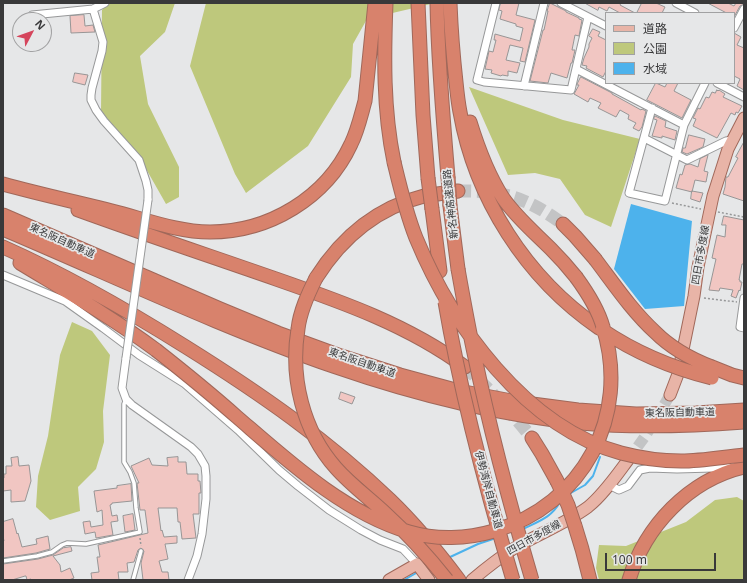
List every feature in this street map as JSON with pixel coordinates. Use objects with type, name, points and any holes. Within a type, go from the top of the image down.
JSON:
[{"type":"highway","points":[[22,190],[166,226],[189,230],[209,232],[234,230],[258,225],[278,217],[305,200],[328,180],[352,143],[364,100],[375,3]]},
{"type":"highway","points":[[386,3],[384,61],[387,122],[401,191],[425,258],[448,302],[461,322],[490,360],[505,378],[541,411],[581,437],[620,453],[647,458],[681,461],[744,455]]},
{"type":"highway","name":"新名神高速道路","points":[[418,3],[423,115],[428,178],[440,272],[452,339],[465,398]]},
{"type":"highway","name":"新名神高速道路","points":[[437,3],[442,111],[450,206],[458,269],[485,402]]},
{"type":"highway","points":[[450,3],[460,111],[469,149],[492,208],[518,248],[545,282],[575,311],[632,349],[665,364],[744,378]]},
{"type":"highway","points":[[3,254],[135,334],[205,388],[293,464],[342,500],[365,514],[410,533],[432,537],[467,537],[504,528],[537,513],[552,501],[579,475],[589,460],[602,433],[607,418],[610,401],[611,364],[603,327],[589,297],[576,277],[553,251],[513,211],[503,198],[493,180],[462,101],[455,70]]},
{"type":"highway","points":[[3,184],[324,296],[375,316],[423,340],[465,367]]},
{"type":"highway","points":[[447,580],[418,546],[335,467],[318,444],[304,412],[298,385],[296,355],[298,328],[310,289],[334,252],[356,230],[368,221],[396,206],[425,196],[458,191]]},
{"type":"highway","name":"東名阪自動車道","points":[[3,215],[212,306],[278,333],[400,376],[459,391],[517,402],[578,410],[636,414],[696,413],[744,410]]},
{"type":"highway","points":[[563,224],[595,259],[630,305],[655,333],[670,345],[712,373],[730,381],[744,382]]},
{"type":"highway","name":"東名阪自動車道","points":[[3,229],[175,304],[277,346],[400,388],[461,404],[522,415],[580,423],[636,426],[697,425],[744,422]]},
{"type":"highway","points":[[3,247],[112,302],[208,361],[255,392],[299,424],[336,452],[391,500],[426,538],[459,580]]},
{"type":"highway","name":"伊勢湾岸自動車道","points":[[465,398],[477,452],[513,580]]},
{"type":"highway","name":"伊勢湾岸自動車道","points":[[485,402],[494,443],[532,580]]},
{"type":"highway","points":[[532,438],[557,481],[568,505],[590,580]]},
{"type":"highway","points":[[631,575],[647,540],[656,526],[680,500],[709,480],[744,466]]},
{"type":"main road","name":"四日市多度線","points":[[670,395],[678,374],[713,196],[722,164],[732,140],[744,118]]},
{"type":"main road","name":"四日市多度線","points":[[472,580],[491,564],[513,549],[560,525],[588,506],[609,485],[628,460]]},
{"type":"main road","points":[[389,580],[417,564],[430,580]]},
{"type":"street","points":[[52,13],[92,9],[105,3]]},
{"type":"street","points":[[496,3],[477,80],[484,82],[571,90],[588,17]]},
{"type":"street","points":[[524,86],[544,3]]},
{"type":"street","points":[[561,3],[605,26]]},
{"type":"street","points":[[676,3],[693,12]]},
{"type":"street","points":[[92,9],[103,42],[100,60],[92,88],[91,100],[104,121],[139,160],[148,190],[148,200],[122,388],[126,399],[132,405],[191,447],[198,454],[205,466],[206,499],[202,534],[197,556],[188,580]]},
{"type":"street","points":[[735,26],[744,9]]},
{"type":"street","points":[[576,69],[605,84]]},
{"type":"street","points":[[605,84],[684,125]]},
{"type":"street","points":[[652,108],[629,193],[665,201],[684,125],[705,84]]},
{"type":"street","points":[[719,84],[744,97]]},
{"type":"street","points":[[644,138],[687,160],[726,141],[732,140]]},
{"type":"street","points":[[3,275],[65,301],[139,355],[184,384],[238,430],[279,470],[329,510],[361,530],[380,540],[403,549],[417,564]]},
{"type":"street","points":[[744,300],[740,327],[744,328]]},
{"type":"street","points":[[609,485],[619,490],[628,486],[640,470],[650,468],[713,468],[744,461]]},
{"type":"lane","points":[[3,561],[37,556],[52,552],[67,543],[86,544],[140,532],[134,482],[124,462],[124,404],[126,399]]},
{"type":"lane","points":[[134,580],[141,551]]},
{"type":"path","points":[[665,201],[703,210]]},
{"type":"path","points":[[714,212],[744,217]]},
{"type":"path","points":[[700,297],[744,300]]},
{"type":"path","points":[[140,532],[141,551]]},
{"type":"green space","points":[[108,3],[175,3],[165,32],[140,56],[148,104],[179,167],[179,197],[166,204],[141,160],[101,112],[102,10]]},
{"type":"green space","points":[[206,3],[435,3],[367,19],[353,44],[351,77],[308,146],[246,193],[235,174],[190,66]]},
{"type":"green space","points":[[469,87],[563,120],[640,139],[611,227],[585,215],[560,179],[535,173],[508,175]]},
{"type":"green space","points":[[72,322],[92,331],[110,355],[103,411],[104,442],[96,469],[78,487],[80,511],[50,520],[36,507],[38,476],[48,436],[60,355]]},
{"type":"green space","points":[[737,497],[744,501],[744,580],[599,580],[596,568],[599,545],[626,546],[686,522],[715,500]]},
{"type":"water","points":[[631,204],[692,221],[684,306],[645,309],[614,269]]},
{"type":"building","points":[[501,3],[519,3],[516,15],[535,20],[525,62],[520,61],[523,48],[510,45],[506,60],[520,63],[517,73],[508,71],[508,76],[501,76],[491,73],[492,70],[485,69],[489,51],[493,52],[496,40],[494,40],[495,34],[520,41],[523,28],[500,19],[502,11],[499,10]]},
{"type":"building","points":[[550,3],[582,20],[579,36],[575,35],[572,50],[575,50],[567,78],[551,73],[548,83],[530,81],[544,30],[547,11]]},
{"type":"building","points":[[585,3],[621,3],[620,5],[633,12],[618,12],[609,7],[607,11],[599,7],[598,10]]},
{"type":"building","points":[[642,3],[656,3],[665,7],[662,12],[638,12]]},
{"type":"building","points":[[708,3],[728,3],[734,6],[736,3],[744,3],[740,6],[735,15],[735,12],[725,12]]},
{"type":"building","points":[[84,15],[85,26],[93,25],[95,32],[71,33],[70,16]]},
{"type":"building","points":[[593,29],[600,32],[598,36],[605,40],[605,73],[603,77],[586,68],[587,66],[582,65],[592,38],[589,36]]},
{"type":"building","points":[[735,34],[741,37],[737,45],[744,48],[744,90],[737,86],[740,79],[735,76]]},
{"type":"building","points":[[75,73],[88,75],[85,85],[73,82]]},
{"type":"building","points":[[581,77],[641,110],[646,111],[642,127],[639,131],[633,128],[636,123],[628,119],[629,115],[620,110],[616,117],[598,108],[601,103],[590,98],[588,102],[574,94]]},
{"type":"building","points":[[655,84],[665,87],[666,84],[678,84],[674,91],[691,100],[682,118],[647,100]]},
{"type":"building","points":[[717,90],[725,94],[723,97],[742,106],[735,115],[731,113],[717,138],[693,126],[696,119],[693,118],[698,108],[700,109],[706,97],[709,98],[712,92],[715,93]]},
{"type":"building","points":[[655,116],[666,121],[665,127],[677,131],[675,140],[662,136],[662,138],[652,136],[657,120],[654,119]]},
{"type":"building","points":[[689,135],[705,139],[703,147],[687,154],[682,152],[683,148],[685,148]]},
{"type":"building","points":[[744,142],[744,201],[723,194],[726,177],[728,177],[738,158],[736,157]]},
{"type":"building","points":[[708,155],[704,171],[708,172],[706,182],[695,180],[692,192],[676,188],[680,174],[682,175],[685,165],[690,164],[698,167],[700,159]]},
{"type":"building","points":[[692,191],[703,193],[700,202],[691,199]]},
{"type":"building","points":[[724,216],[744,220],[744,264],[742,264],[739,280],[742,282],[740,291],[739,290],[736,298],[731,296],[733,290],[720,288],[719,291],[709,290],[716,259],[712,258],[717,235],[725,237],[726,225],[722,225]]},
{"type":"building","points":[[341,392],[355,397],[352,404],[339,399]]},
{"type":"building","points":[[18,457],[19,466],[29,465],[31,481],[25,501],[11,502],[11,490],[3,491],[3,478],[4,474],[6,474],[6,466],[12,466],[11,458]]},
{"type":"building","points":[[178,457],[178,462],[186,462],[187,474],[198,474],[201,493],[199,493],[199,514],[193,514],[196,538],[182,539],[180,522],[178,522],[177,508],[158,508],[161,531],[162,530],[164,537],[177,536],[177,543],[165,544],[168,559],[159,561],[162,572],[168,572],[169,580],[143,580],[141,563],[144,551],[141,548],[138,550],[134,562],[127,563],[128,572],[118,572],[119,580],[92,580],[91,573],[99,572],[97,557],[100,557],[98,545],[148,533],[145,510],[140,510],[137,483],[139,483],[131,466],[149,458],[152,465],[168,466],[167,458]]},
{"type":"building","points":[[131,484],[132,501],[112,503],[110,505],[112,516],[117,515],[118,521],[111,522],[113,535],[96,538],[95,532],[85,534],[83,522],[90,521],[91,527],[103,525],[102,510],[97,512],[94,491],[117,488],[117,486]]},
{"type":"building","points":[[133,514],[135,530],[125,532],[123,516]]},
{"type":"building","points":[[13,519],[22,547],[37,544],[36,539],[48,536],[50,549],[36,553],[3,558],[3,522]]},
{"type":"building","points":[[71,547],[72,551],[53,556],[60,565],[61,572],[70,568],[74,578],[69,580],[27,580],[25,576],[12,580],[3,580],[3,564],[38,559],[53,555],[63,548]]},
{"type":"waterway","points":[[569,494],[585,485],[593,476],[600,457]]},
{"type":"waterway","points":[[523,529],[549,515],[560,502]]},
{"type":"waterway","points":[[448,558],[478,544],[496,538]]},
{"type":"waterway","points":[[404,580],[418,572]]},
{"type":"tunnel","points":[[458,191],[488,192],[514,197],[538,208],[563,224]]},
{"type":"tunnel","points":[[465,367],[500,401],[532,438]]},
{"type":"tunnel","points":[[628,460],[646,435],[670,395]]}]
